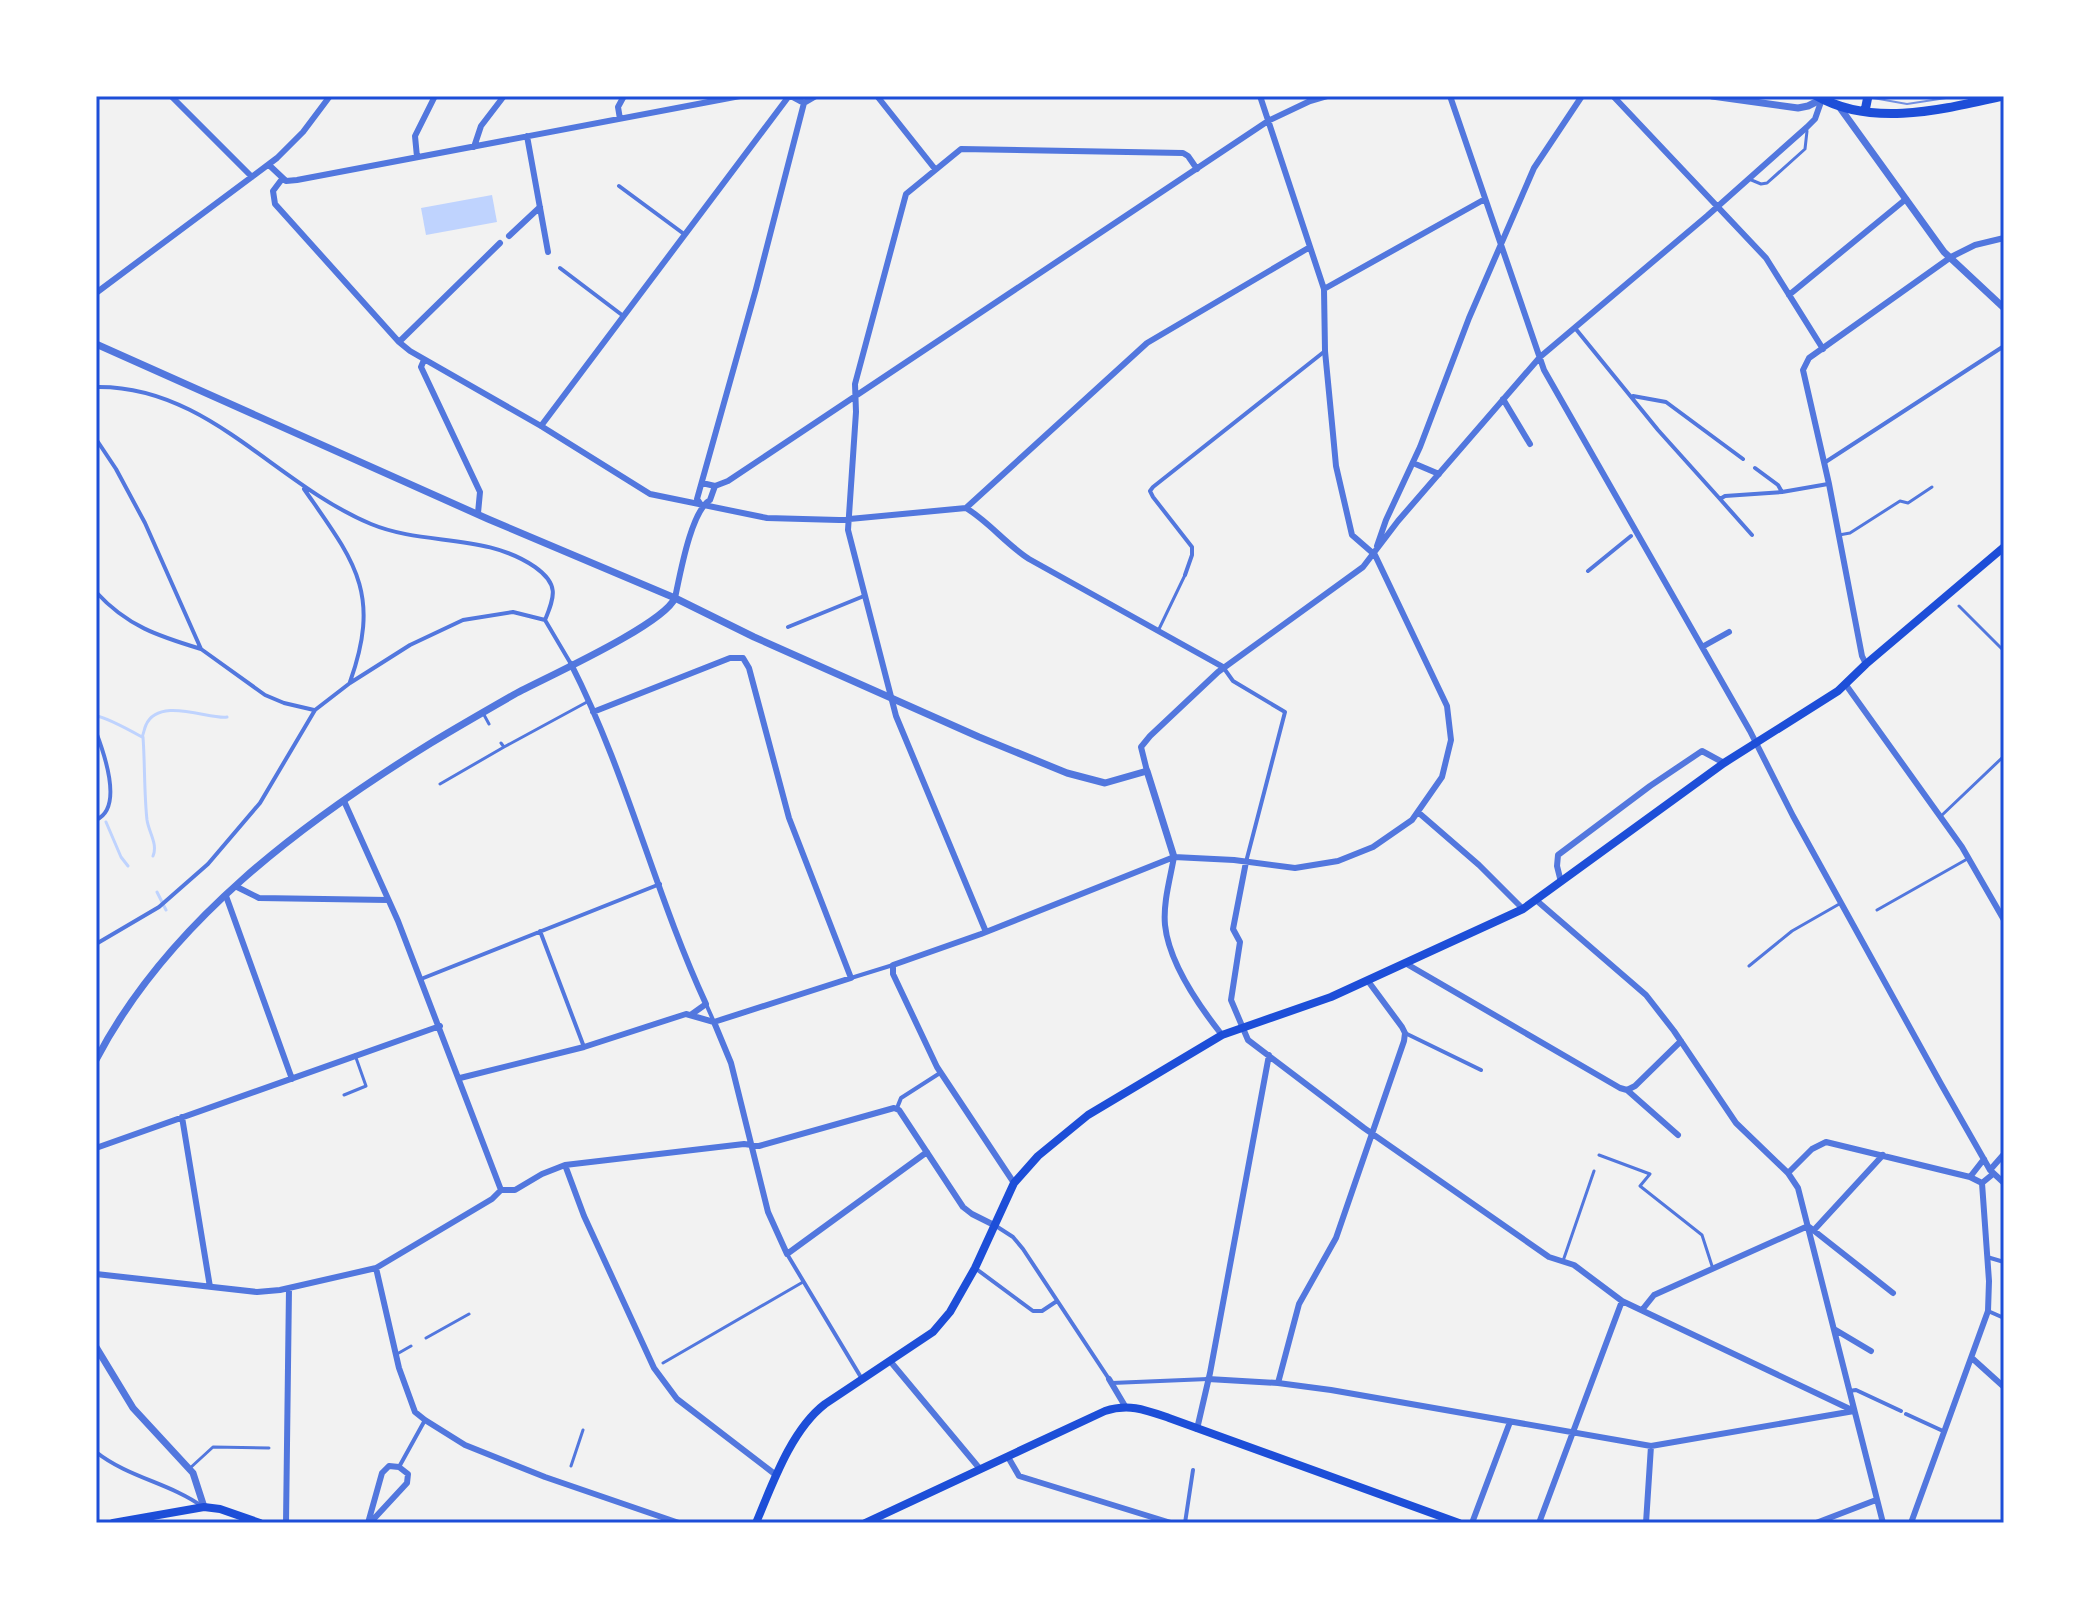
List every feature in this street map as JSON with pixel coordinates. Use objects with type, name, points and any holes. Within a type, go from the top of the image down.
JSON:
[{"type":"main road","points":[[1865,111],[1868,96]]},
{"type":"main road","points":[[1820,97],[1865,111],[1923,112],[2003,96]]},
{"type":"main road","points":[[756,1523],[776,1475],[811,1416],[933,1332],[950,1312],[975,1268],[1014,1183],[1038,1156],[1088,1115],[1222,1035],[1331,997],[1523,909],[1724,763],[1846,685],[1866,664],[2004,547]]},
{"type":"main road","points":[[865,1523],[1105,1411],[1125,1406],[1140,1408],[1459,1523]]},
{"type":"main road","points":[[113,1523],[204,1507],[220,1509],[260,1523]]},
{"type":"street","points":[[171,96],[252,177]]},
{"type":"street","points":[[96,293],[269,165],[303,132],[330,96]]},
{"type":"street","points":[[417,157],[415,136],[435,96]]},
{"type":"street","points":[[474,147],[481,126],[504,96]]},
{"type":"street","points":[[620,119],[618,107],[624,96]]},
{"type":"street","points":[[269,165],[286,181],[311,178],[740,96]]},
{"type":"street","points":[[541,426],[790,96],[804,103],[816,96]]},
{"type":"street","points":[[877,96],[935,169]]},
{"type":"street","points":[[460,1078],[584,1047],[683,1014],[714,1022],[986,932],[1174,857],[1295,868],[1338,861],[1383,842],[1419,813],[1442,777],[1451,740],[1450,720],[1441,688],[1375,555],[1352,535],[1336,466],[1325,351],[1324,289],[1260,96]]},
{"type":"street","points":[[702,483],[715,486],[728,481],[1268,121],[1297,106],[1327,96]]},
{"type":"street","points":[[1450,96],[1540,357],[1984,1159],[2004,1183]]},
{"type":"street","points":[[1375,555],[1386,520],[1413,463],[1469,318],[1534,168],[1582,96]]},
{"type":"street","points":[[1613,96],[1766,258],[1823,349]]},
{"type":"street","points":[[1712,96],[1798,108],[1808,106],[1820,97]]},
{"type":"street","points":[[1222,1035],[1192,995],[1167,936],[1165,913],[1174,857],[1147,771],[1141,747],[1144,742],[1223,667],[1355,574],[1375,555],[1398,521],[1540,357],[1717,208],[1807,127],[1815,119],[1820,97]]},
{"type":"street","points":[[701,505],[697,499],[804,103]]},
{"type":"street","points":[[1838,105],[1944,252],[2004,308]]},
{"type":"street","points":[[527,136],[548,252]]},
{"type":"street","points":[[986,932],[894,709],[848,530],[855,384],[906,194],[961,149],[1183,153],[1197,169]]},
{"type":"street","points":[[282,179],[273,191],[275,204],[399,342],[424,360],[541,426],[650,494],[767,518],[848,519],[966,508],[1147,343],[1310,247]]},
{"type":"street","points":[[619,186],[684,234]]},
{"type":"street","points":[[1324,289],[1485,199]]},
{"type":"street","points":[[1789,295],[1906,199]]},
{"type":"street","points":[[509,236],[540,207]]},
{"type":"street","points":[[1866,664],[1803,375],[1809,358],[1951,257],[1975,245],[2004,238]]},
{"type":"street","points":[[399,342],[500,243]]},
{"type":"street","points":[[560,268],[622,315]]},
{"type":"street","points":[[1575,328],[1752,535]]},
{"type":"street","points":[[96,344],[675,598],[979,737],[1067,773],[1105,783],[1147,771]]},
{"type":"street","points":[[1824,463],[2004,346]]},
{"type":"street","points":[[1185,575],[1192,547],[1150,491],[1325,351]]},
{"type":"street","points":[[424,360],[421,367],[480,492],[478,513]]},
{"type":"street","points":[[96,387],[139,390],[166,398],[214,423],[303,487],[370,524],[394,532],[483,544],[533,565],[550,582],[554,591],[545,620]]},
{"type":"street","points":[[1630,396],[1666,402],[1743,459]]},
{"type":"street","points":[[1503,399],[1530,444]]},
{"type":"street","points":[[96,439],[145,523],[201,649]]},
{"type":"street","points":[[1413,463],[1439,474]]},
{"type":"street","points":[[1755,468],[1778,485],[1782,492]]},
{"type":"street","points":[[1720,499],[1829,484]]},
{"type":"street","points":[[96,1060],[132,1001],[157,968],[226,896],[344,801],[483,713],[655,618],[671,606],[701,505],[710,500],[715,486]]},
{"type":"street","points":[[303,487],[336,534],[359,579],[364,597],[366,615],[357,664],[350,683]]},
{"type":"street","points":[[966,508],[1029,559],[1223,667],[1233,681],[1285,712],[1246,862],[1233,929],[1240,942],[1231,1000],[1248,1040],[1540,1252],[1574,1265],[1622,1301],[1854,1411]]},
{"type":"street","points":[[1588,571],[1631,536]]},
{"type":"street","points":[[96,592],[112,610],[135,626],[201,649],[265,695],[315,710]]},
{"type":"street","points":[[788,627],[864,596]]},
{"type":"street","points":[[96,944],[159,907],[208,864],[248,820],[315,710],[350,683],[410,645],[463,620],[513,612],[545,620],[571,664],[593,712],[625,789],[685,958],[731,1063],[768,1212],[787,1254],[862,1379]]},
{"type":"street","points":[[1702,647],[1729,632]]},
{"type":"street","points":[[593,712],[735,656],[743,658],[749,668],[789,818],[851,978]]},
{"type":"street","points":[[1846,685],[1969,858],[2004,920]]},
{"type":"street","points":[[96,732],[108,770],[111,804],[108,812],[96,820]]},
{"type":"street","points":[[1561,882],[1558,855],[1584,834],[1702,751],[1724,763]]},
{"type":"street","points":[[344,801],[440,1026],[501,1190]]},
{"type":"street","points":[[1419,813],[1479,865],[1523,909]]},
{"type":"street","points":[[421,979],[660,884]]},
{"type":"street","points":[[237,887],[259,898],[388,900]]},
{"type":"street","points":[[226,896],[292,1079]]},
{"type":"street","points":[[1536,900],[1646,995],[1736,1123],[1788,1173],[1798,1188],[1811,1228],[1883,1523]]},
{"type":"street","points":[[540,931],[584,1047]]},
{"type":"street","points":[[1405,963],[1627,1090],[1678,1135]]},
{"type":"street","points":[[893,965],[893,974],[940,1073],[1014,1183]]},
{"type":"street","points":[[1368,981],[1405,1033],[1481,1070]]},
{"type":"street","points":[[692,1014],[706,1004]]},
{"type":"street","points":[[96,1148],[440,1026]]},
{"type":"street","points":[[1278,1383],[1299,1304],[1336,1238],[1405,1033]]},
{"type":"street","points":[[1627,1090],[1635,1086],[1681,1041]]},
{"type":"street","points":[[1197,1429],[1269,1055]]},
{"type":"street","points":[[897,1109],[901,1098],[940,1073]]},
{"type":"street","points":[[96,1274],[257,1292],[289,1288],[376,1268],[492,1199],[501,1190],[515,1190],[565,1165],[759,1146],[897,1109]]},
{"type":"street","points":[[897,1109],[967,1210],[996,1226],[1019,1244],[1125,1406]]},
{"type":"street","points":[[182,1117],[210,1287]]},
{"type":"street","points":[[1788,1173],[1812,1149],[1826,1142],[1970,1177],[1982,1183]]},
{"type":"street","points":[[787,1254],[927,1152]]},
{"type":"street","points":[[1911,1523],[1988,1311],[1982,1183],[2004,1154]]},
{"type":"street","points":[[1642,1310],[1654,1295],[1811,1228],[1883,1155]]},
{"type":"street","points":[[1970,1177],[1984,1159]]},
{"type":"street","points":[[565,1165],[584,1216],[654,1368],[677,1399],[776,1475]]},
{"type":"street","points":[[1811,1228],[1893,1293]]},
{"type":"street","points":[[1987,1257],[2004,1262]]},
{"type":"street","points":[[376,1268],[396,1354],[415,1412],[465,1445],[679,1523]]},
{"type":"street","points":[[975,1268],[1033,1311],[1042,1311],[1057,1301]]},
{"type":"street","points":[[286,1523],[289,1288]]},
{"type":"street","points":[[1539,1523],[1622,1301]]},
{"type":"street","points":[[1988,1311],[2004,1318]]},
{"type":"street","points":[[1834,1329],[1871,1351]]},
{"type":"street","points":[[96,1347],[133,1408],[193,1473],[204,1507]]},
{"type":"street","points":[[1973,1359],[2004,1387]]},
{"type":"street","points":[[890,1361],[980,1469]]},
{"type":"street","points":[[1110,1381],[1208,1379],[1278,1383],[1651,1446],[1854,1411]]},
{"type":"street","points":[[1849,1392],[1856,1390],[1946,1432]]},
{"type":"street","points":[[399,1467],[425,1420]]},
{"type":"street","points":[[1472,1523],[1510,1422]]},
{"type":"street","points":[[1646,1523],[1651,1446]]},
{"type":"street","points":[[96,1452],[134,1476],[186,1494],[204,1507]]},
{"type":"street","points":[[1008,1457],[1019,1476],[1171,1523]]},
{"type":"street","points":[[389,1466],[399,1467],[408,1474],[407,1483],[369,1523],[382,1473],[389,1466]]},
{"type":"street","points":[[1185,1523],[1193,1470]]},
{"type":"street","points":[[1816,1523],[1876,1500]]},
{"type":"lane","points":[[1749,179],[1767,183],[1805,149],[1807,127]]},
{"type":"lane","points":[[1839,535],[1850,533],[1900,501],[1908,503],[1932,487]]},
{"type":"lane","points":[[1159,629],[1185,575]]},
{"type":"lane","points":[[1959,606],[2004,651]]},
{"type":"lane","points":[[440,784],[502,745],[587,702]]},
{"type":"lane","points":[[483,713],[489,724]]},
{"type":"lane","points":[[1940,817],[2004,756]]},
{"type":"lane","points":[[1877,910],[1969,858]]},
{"type":"lane","points":[[1749,966],[1792,931],[1842,903]]},
{"type":"lane","points":[[344,1095],[366,1086],[355,1055]]},
{"type":"lane","points":[[1599,1155],[1650,1174],[1640,1186],[1702,1235],[1713,1270]]},
{"type":"lane","points":[[1563,1261],[1594,1171]]},
{"type":"lane","points":[[663,1363],[803,1282]]},
{"type":"lane","points":[[426,1338],[469,1314]]},
{"type":"lane","points":[[396,1354],[411,1346]]},
{"type":"lane","points":[[571,1466],[583,1430]]},
{"type":"lane","points":[[189,1469],[213,1447],[269,1448]]},
{"type":"water","points":[[492,195],[497,222],[426,235],[421,208]]},
{"type":"waterway","points":[[96,716],[142,737],[153,716],[162,712],[185,711],[227,717]]},
{"type":"waterway","points":[[143,737],[146,810],[154,843],[153,856]]},
{"type":"waterway","points":[[106,822],[128,866]]},
{"type":"waterway","points":[[157,892],[166,910]]},
{"type":"tram line","points":[[1862,96],[1907,104],[1959,96]]}]
